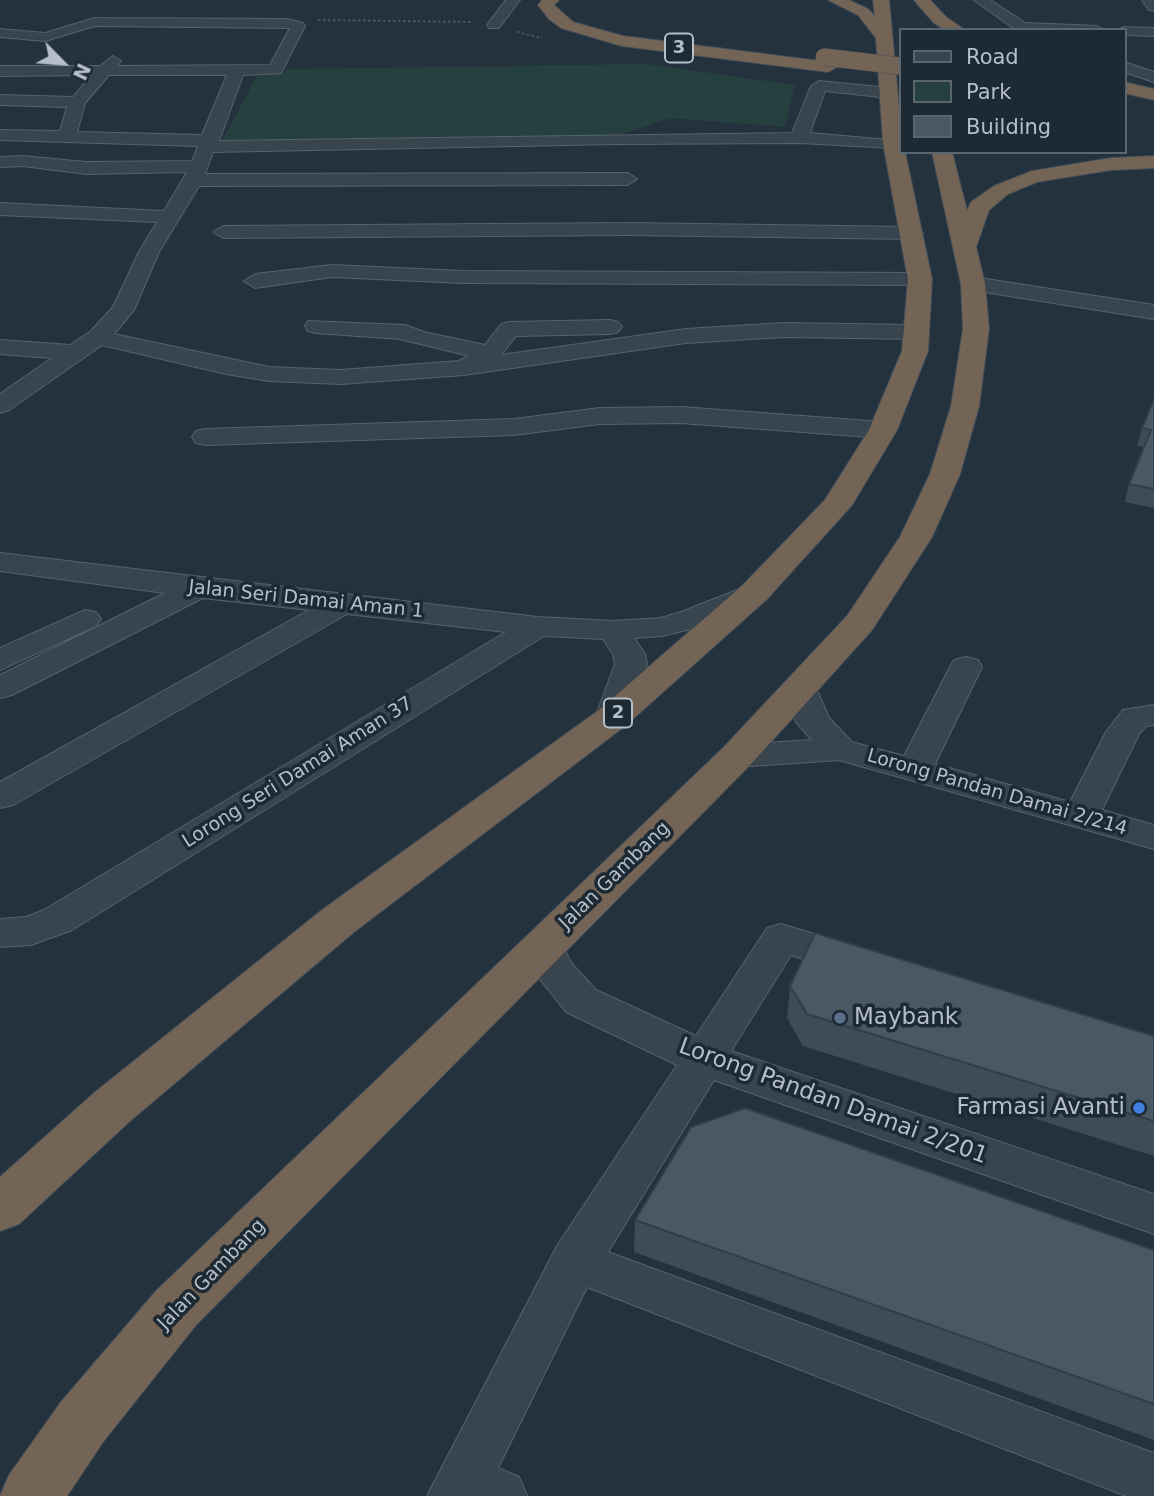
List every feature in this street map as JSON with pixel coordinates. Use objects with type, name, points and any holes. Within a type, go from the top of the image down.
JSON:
[{"type":"highway","name":"3","points":[[551,0],[546,5],[554,16],[567,25],[622,41],[893,68]]},
{"type":"highway","points":[[836,0],[863,12],[893,68]]},
{"type":"highway","name":"2","points":[[0,1209],[112,1107],[338,921],[612,718],[755,593],[837,505],[883,430],[915,351],[920,278],[913,233],[888,158],[893,68],[881,0]]},
{"type":"highway","points":[[914,3],[954,28]]},
{"type":"highway","points":[[574,8],[576,15],[587,22],[634,36],[826,62]]},
{"type":"highway","points":[[1126,88],[1154,95]]},
{"type":"highway","points":[[1126,97],[1154,103]]},
{"type":"highway","name":"Jalan Gambang","points":[[31,1496],[82,1422],[176,1308],[737,756],[860,623],[916,537],[945,474],[965,406],[976,329],[973,284],[942,154]]},
{"type":"highway","points":[[964,248],[979,208],[1001,190],[1032,177],[1154,162]]},
{"type":"street","points":[[494,25],[513,0]]},
{"type":"street","points":[[981,0],[1023,28]]},
{"type":"street","points":[[1149,0],[1154,7]]},
{"type":"street","points":[[0,69],[21,52],[97,6]]},
{"type":"street","points":[[1089,10],[1097,28]]},
{"type":"street","points":[[0,33],[48,35],[95,22],[298,26],[275,70],[236,73],[0,69]]},
{"type":"street","points":[[67,137],[77,102],[102,72],[158,22]]},
{"type":"street","points":[[197,72],[230,23]]},
{"type":"street","points":[[1126,31],[1154,32]]},
{"type":"street","points":[[799,138],[819,86],[893,68]]},
{"type":"street","points":[[1128,69],[1154,69]]},
{"type":"street","points":[[1128,69],[1154,77]]},
{"type":"street","points":[[0,405],[98,337],[123,310],[149,252],[202,158],[236,73]]},
{"type":"street","points":[[0,100],[77,102]]},
{"type":"street","points":[[0,135],[67,137],[202,158],[628,179]]},
{"type":"street","points":[[0,162],[23,161],[86,167],[202,158],[799,138],[888,158]]},
{"type":"street","points":[[0,209],[170,217]]},
{"type":"street","points":[[223,232],[628,229],[913,233]]},
{"type":"street","points":[[255,281],[332,271],[463,277],[920,278]]},
{"type":"street","points":[[973,284],[1154,312]]},
{"type":"street","points":[[316,326],[405,332],[417,338],[491,353]]},
{"type":"street","points":[[464,368],[491,353],[509,329],[607,326],[629,342]]},
{"type":"street","points":[[98,337],[226,367],[269,374],[341,377],[464,368],[629,342],[784,330],[916,331]]},
{"type":"street","points":[[0,347],[76,353]]},
{"type":"street","points":[[205,437],[514,426],[600,416],[681,415],[883,430]]},
{"type":"street","name":"Jalan Seri Damai Aman 1","points":[[0,562],[198,588],[538,626],[613,630],[672,625],[755,593]]},
{"type":"street","points":[[7,652],[158,583]]},
{"type":"street","points":[[0,688],[198,588]]},
{"type":"street","points":[[0,797],[342,604]]},
{"type":"street","name":"Lorong Seri Damai Aman 37","points":[[0,933],[31,931],[58,920],[538,626]]},
{"type":"street","points":[[612,718],[631,664],[629,654],[613,630]]},
{"type":"street","points":[[914,770],[966,667]]},
{"type":"street","name":"Lorong Pandan Damai 2/214","points":[[801,688],[814,722],[840,749]]},
{"type":"street","points":[[1080,818],[1123,732],[1135,717],[1154,715]]},
{"type":"street","name":"Lorong Pandan Damai 2/214","points":[[737,756],[840,749],[1154,837]]},
{"type":"street","points":[[472,1491],[575,1261],[781,938],[888,971]]},
{"type":"street","name":"Lorong Pandan Damai 2/201","points":[[543,946],[555,972],[581,1001],[704,1059],[1154,1214]]},
{"type":"street","points":[[575,1261],[1154,1480]]},
{"type":"path","points":[[316,20],[423,20],[494,25],[545,39]]},
{"type":"green space","points":[[647,64],[795,85],[785,127],[670,118],[610,138],[232,144],[222,141],[258,74],[284,73],[286,69]]},
{"type":"building","points":[[1154,399],[1154,489],[1129,484],[1151,430],[1142,428]]},
{"type":"building","points":[[815,933],[1154,1036],[1154,1121],[807,1014],[790,986]]},
{"type":"building","points":[[745,1108],[1154,1250],[1154,1404],[635,1220],[691,1127]]},
{"type":"place","name":"Maybank","points":[[840,1018]]},
{"type":"place","name":"Farmasi Avanti","points":[[1139,1108]]}]
